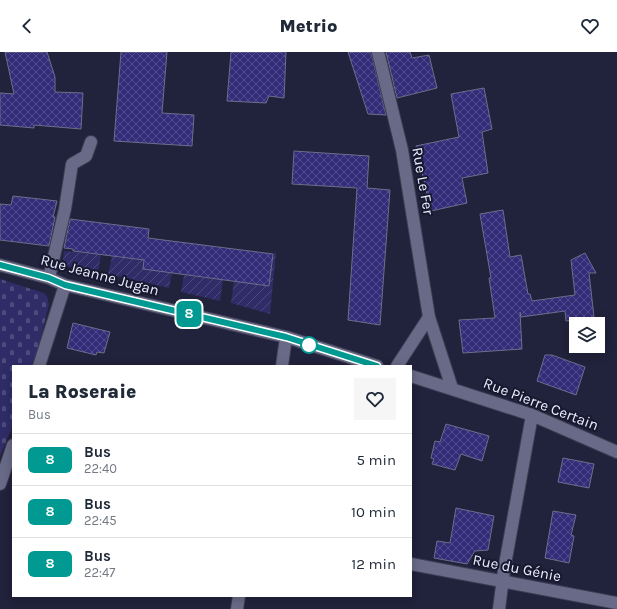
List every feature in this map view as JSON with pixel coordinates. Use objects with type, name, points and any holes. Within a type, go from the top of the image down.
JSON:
[{"type":"street","name":"Rue Le Fer","points":[[378,52],[402,150],[430,317],[452,388]]},
{"type":"street","points":[[49,278],[65,209],[72,164],[86,156],[91,142]]},
{"type":"street","name":"Rue Jeanne Jugan","points":[[0,265],[49,278],[65,285],[286,337],[374,365]]},
{"type":"street","points":[[39,365],[65,285]]},
{"type":"street","points":[[398,365],[430,317]]},
{"type":"street","points":[[282,365],[286,337]]},
{"type":"street","points":[[412,376],[452,388]]},
{"type":"street","name":"Rue Pierre Certain","points":[[452,388],[532,415],[617,452]]},
{"type":"street","points":[[499,609],[532,415]]},
{"type":"street","points":[[0,484],[12,448]]},
{"type":"street","name":"Rue du Génie","points":[[412,564],[617,603]]},
{"type":"street","points":[[237,609],[239,597]]},
{"type":"green space","points":[[64,251],[101,255],[98,272],[66,266],[63,259]]},
{"type":"green space","points":[[276,252],[270,314],[231,303],[234,281]]},
{"type":"green space","points":[[112,256],[144,260],[143,269],[172,273],[169,288],[108,274]]},
{"type":"green space","points":[[184,275],[223,280],[220,301],[181,292]]},
{"type":"green space","points":[[0,279],[44,293],[47,296],[49,304],[34,365],[12,365],[12,427],[0,456]]},
{"type":"building","points":[[5,52],[47,52],[55,77],[55,92],[83,93],[81,129],[34,125],[34,128],[0,125],[0,93],[14,94]]},
{"type":"building","points":[[121,52],[167,52],[162,113],[194,115],[192,146],[114,141]]},
{"type":"building","points":[[231,52],[286,52],[284,98],[269,96],[266,103],[227,101]]},
{"type":"building","points":[[348,52],[371,52],[386,115],[368,114]]},
{"type":"building","points":[[386,52],[410,52],[412,58],[429,55],[437,88],[397,98]]},
{"type":"building","points":[[484,88],[492,129],[482,132],[488,173],[462,178],[467,203],[431,211],[416,146],[459,137],[451,94]]},
{"type":"building","points":[[294,151],[369,156],[367,188],[390,190],[380,325],[348,320],[357,188],[292,184]]},
{"type":"building","points":[[13,196],[57,201],[49,246],[0,240],[0,204],[11,205]]},
{"type":"building","points":[[503,210],[510,257],[521,255],[528,294],[530,294],[532,301],[575,295],[571,260],[585,253],[596,273],[589,273],[594,317],[569,317],[569,321],[566,321],[565,311],[521,317],[520,312],[522,349],[463,353],[459,320],[495,318],[489,278],[491,278],[480,214]]},
{"type":"building","points":[[70,219],[149,229],[148,238],[273,254],[269,286],[143,269],[144,260],[73,251],[73,249],[64,248]]},
{"type":"building","points":[[73,323],[110,332],[104,353],[97,352],[96,355],[67,348]]},
{"type":"building","points":[[545,355],[552,355],[585,367],[576,395],[537,381]]},
{"type":"building","points":[[446,424],[489,436],[482,461],[461,454],[455,470],[432,464],[434,459],[431,458],[435,441],[440,442]]},
{"type":"building","points":[[563,458],[594,464],[589,488],[558,482]]},
{"type":"building","points":[[456,508],[494,516],[488,550],[475,551],[467,564],[434,558],[437,541],[450,543]]},
{"type":"building","points":[[553,511],[576,515],[571,535],[574,536],[569,563],[545,558]]},
{"type":"bus line","name":"8","points":[[0,265],[49,278],[65,285],[286,337],[373,365]]}]
